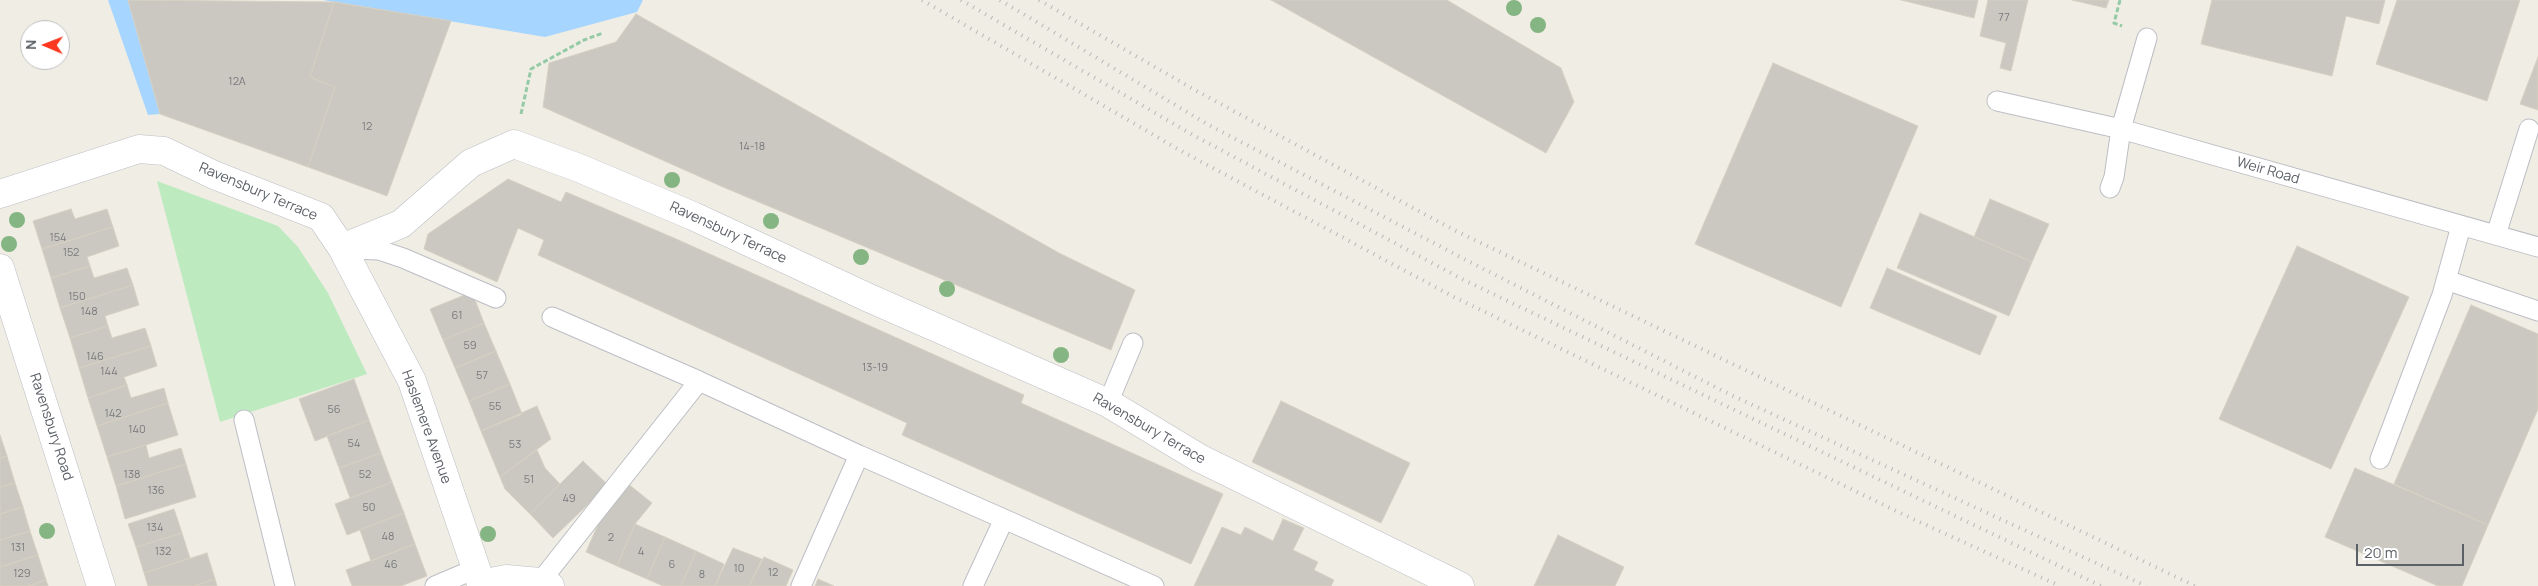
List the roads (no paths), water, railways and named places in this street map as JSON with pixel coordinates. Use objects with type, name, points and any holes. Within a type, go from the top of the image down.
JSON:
[{"type":"street","name":"Ravensbury Terrace","points":[[0,194],[138,149],[164,151],[214,175],[321,217],[342,248],[401,224],[472,163],[514,144],[579,168],[693,216],[869,298],[1108,403],[1199,458],[1460,586]]},
{"type":"street","name":"Haslemere Avenue","points":[[342,248],[412,381],[479,579]]},
{"type":"street","name":"Ravensbury Road","points":[[0,268],[101,586]]},
{"type":"street","points":[[479,579],[506,578],[545,584]]},
{"type":"lane","points":[[2110,188],[2114,177],[2121,130],[2147,38]]},
{"type":"lane","name":"Weir Road","points":[[1997,101],[2121,130],[2538,247]]},
{"type":"lane","points":[[2496,236],[2529,129]]},
{"type":"lane","points":[[2380,459],[2446,280],[2461,226]]},
{"type":"lane","points":[[342,248],[379,250],[403,258],[496,298]]},
{"type":"lane","points":[[2446,280],[2538,311]]},
{"type":"lane","points":[[552,317],[699,381],[859,455],[1154,586]]},
{"type":"lane","points":[[1108,403],[1133,343]]},
{"type":"lane","points":[[545,584],[699,381]]},
{"type":"lane","points":[[244,420],[284,586]]},
{"type":"lane","points":[[800,586],[859,455]]},
{"type":"lane","points":[[973,586],[1004,519]]},
{"type":"lane","points":[[435,586],[479,579]]},
{"type":"water","points":[[108,0],[128,0],[160,114],[148,115]]},
{"type":"water","points":[[323,0],[643,0],[637,12],[545,37]]},
{"type":"railway","points":[[922,0],[1183,152],[1454,297],[1915,520],[2060,586]]},
{"type":"railway","points":[[961,0],[1193,135],[1462,279],[2101,586]]},
{"type":"railway","points":[[1000,0],[1207,124],[1466,260],[1731,395],[2146,586]]},
{"type":"railway","points":[[1039,0],[1193,89],[1454,230],[2195,586]]}]
